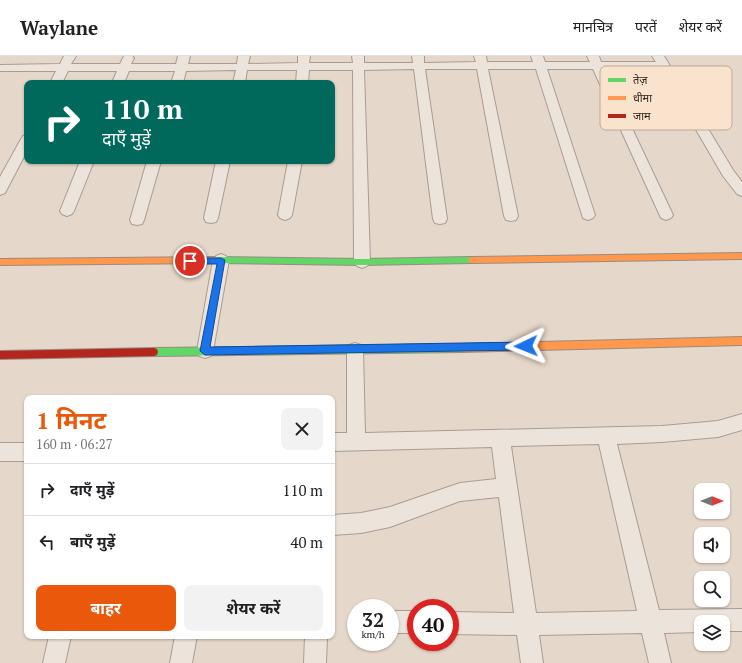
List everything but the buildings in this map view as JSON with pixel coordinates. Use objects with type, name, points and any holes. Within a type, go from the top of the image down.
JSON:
[{"type":"street","points":[[0,69],[9,56]]},
{"type":"street","points":[[58,80],[70,56]]},
{"type":"street","points":[[0,69],[64,68],[126,61],[418,62],[661,60]]},
{"type":"street","points":[[119,80],[126,61]]},
{"type":"street","points":[[178,80],[183,61]]},
{"type":"street","points":[[240,80],[243,61]]},
{"type":"street","points":[[302,80],[304,61]]},
{"type":"street","points":[[481,61],[511,216]]},
{"type":"street","points":[[539,61],[588,215]]},
{"type":"street","points":[[595,61],[600,72]]},
{"type":"street","points":[[358,62],[362,262]]},
{"type":"street","points":[[418,62],[440,219]]},
{"type":"street","points":[[627,130],[666,215]]},
{"type":"street","points":[[703,130],[728,173],[742,191]]},
{"type":"street","points":[[0,190],[24,145]]},
{"type":"street","points":[[67,210],[86,164]]},
{"type":"street","points":[[137,220],[153,164]]},
{"type":"street","points":[[211,218],[222,164]]},
{"type":"street","points":[[285,215],[294,164]]},
{"type":"street","points":[[728,173],[742,169]]},
{"type":"street","points":[[0,262],[221,260],[362,262],[742,256]]},
{"type":"street","points":[[205,351],[221,260]]},
{"type":"street","points":[[0,355],[355,350],[742,341]]},
{"type":"street","points":[[355,350],[356,442]]},
{"type":"street","points":[[335,442],[662,434],[718,429],[742,422]]},
{"type":"street","points":[[606,435],[660,663]]},
{"type":"street","points":[[500,438],[532,663]]},
{"type":"street","points":[[0,452],[24,452]]},
{"type":"street","points":[[335,525],[361,523],[390,517],[460,492],[507,487]]},
{"type":"street","points":[[459,623],[527,624],[742,620]]},
{"type":"street","points":[[54,663],[59,639]]},
{"type":"street","points":[[181,663],[185,639]]},
{"type":"street","points":[[315,663],[316,639]]},
{"type":"traffic: fast","points":[[215,260],[362,262],[471,260]]},
{"type":"traffic: fast","points":[[154,352],[463,348]]},
{"type":"traffic: slow","points":[[471,260],[742,256]]},
{"type":"traffic: slow","points":[[0,262],[215,260]]},
{"type":"traffic: slow","points":[[463,348],[742,341]]},
{"type":"traffic: jam","points":[[0,355],[154,352]]},
{"type":"route","points":[[190,261],[221,260],[205,351],[355,350],[526,346]]}]
